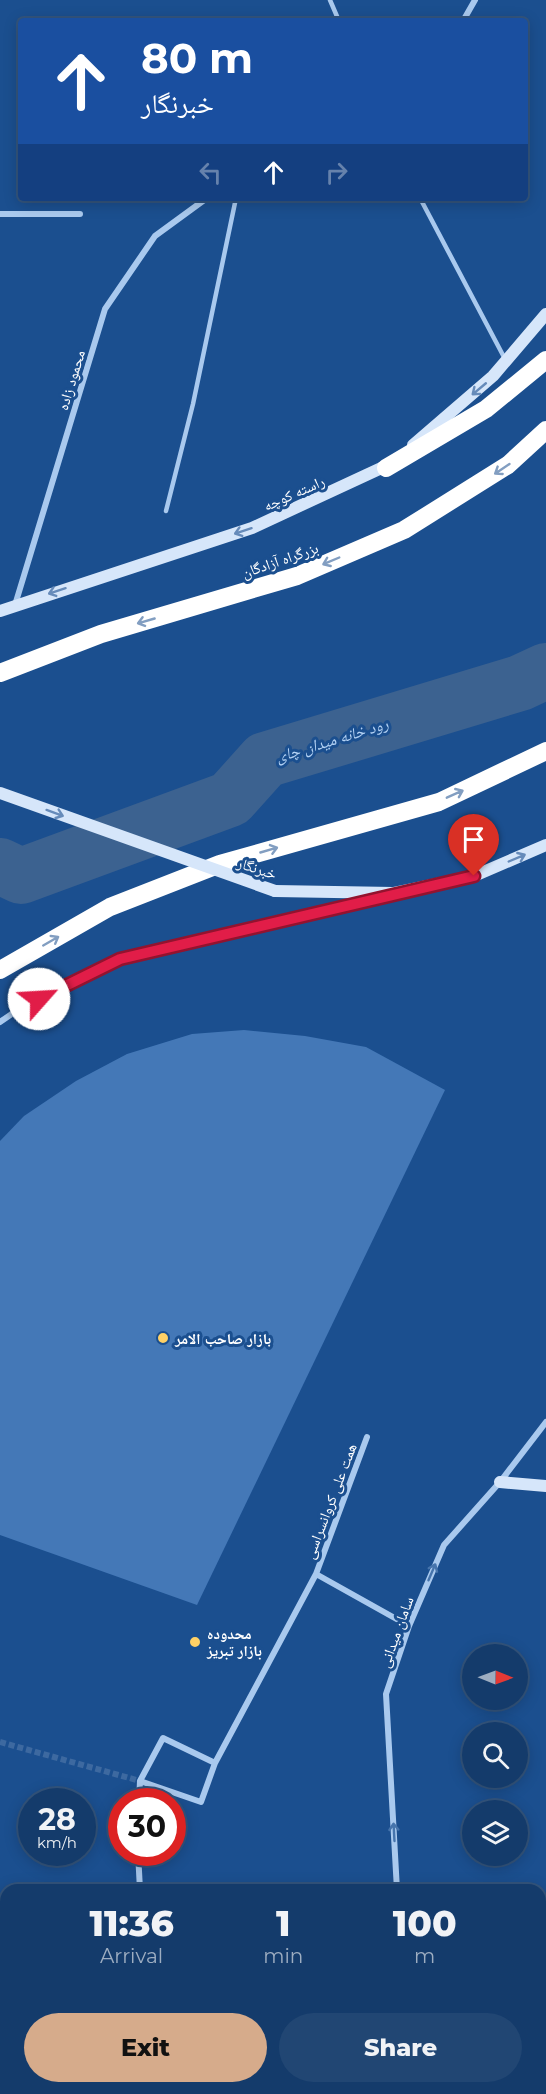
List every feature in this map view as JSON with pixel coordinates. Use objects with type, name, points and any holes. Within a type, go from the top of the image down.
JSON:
[{"type":"highway","points":[[386,468],[486,409],[546,360]]},
{"type":"highway","name":"بزرگراه آزادگان","points":[[0,673],[101,634],[297,576],[404,530],[508,465],[546,430]]},
{"type":"highway","points":[[0,970],[110,907],[220,864],[439,802],[546,752]]},
{"type":"main road","name":"راسته کوچه","points":[[0,611],[252,528],[386,468],[493,376],[546,314]]},
{"type":"main road","name":"خبرنگار","points":[[0,793],[275,891],[393,893],[474,876],[546,846]]},
{"type":"main road","points":[[500,1482],[546,1486]]},
{"type":"street","points":[[465,18],[475,0]]},
{"type":"street","name":"محمود زاده","points":[[15,605],[105,309],[155,236],[203,201]]},
{"type":"street","points":[[0,214],[81,214]]},
{"type":"street","points":[[0,1022],[19,1009],[120,959],[393,893]]},
{"type":"street","name":"سامان میدانی","points":[[397,1884],[386,1695],[409,1626],[444,1545],[500,1482],[546,1422]]},
{"type":"street","name":"همت علی کروانسراسی","points":[[140,1781],[201,1802],[215,1763],[315,1574],[367,1437]]},
{"type":"street","points":[[315,1574],[409,1626]]},
{"type":"street","points":[[140,1788],[140,1781],[163,1738],[215,1763]]},
{"type":"street","points":[[139,1866],[140,1884]]},
{"type":"lane","points":[[330,0],[338,18]]},
{"type":"lane","points":[[166,511],[193,404],[235,201]]},
{"type":"lane","points":[[422,201],[506,361]]},
{"type":"building","name":"بازار صاحب الامر","points":[[244,1030],[305,1036],[366,1047],[445,1090],[197,1605],[0,1535],[0,1141],[24,1116],[76,1081],[127,1054],[192,1034]]},
{"type":"waterway","name":"رود خانه میدان چای","points":[[0,866],[21,876],[230,799],[265,760],[520,683],[546,671]]},
{"type":"tunnel","points":[[0,1742],[140,1781]]},
{"type":"place","name":"بازار صاحب الامر","points":[[163,1338]]},
{"type":"place","name":"محدوده بازار تبریز","points":[[195,1642]]},
{"type":"route","points":[[39,999],[120,959],[393,893],[474,876]]}]
